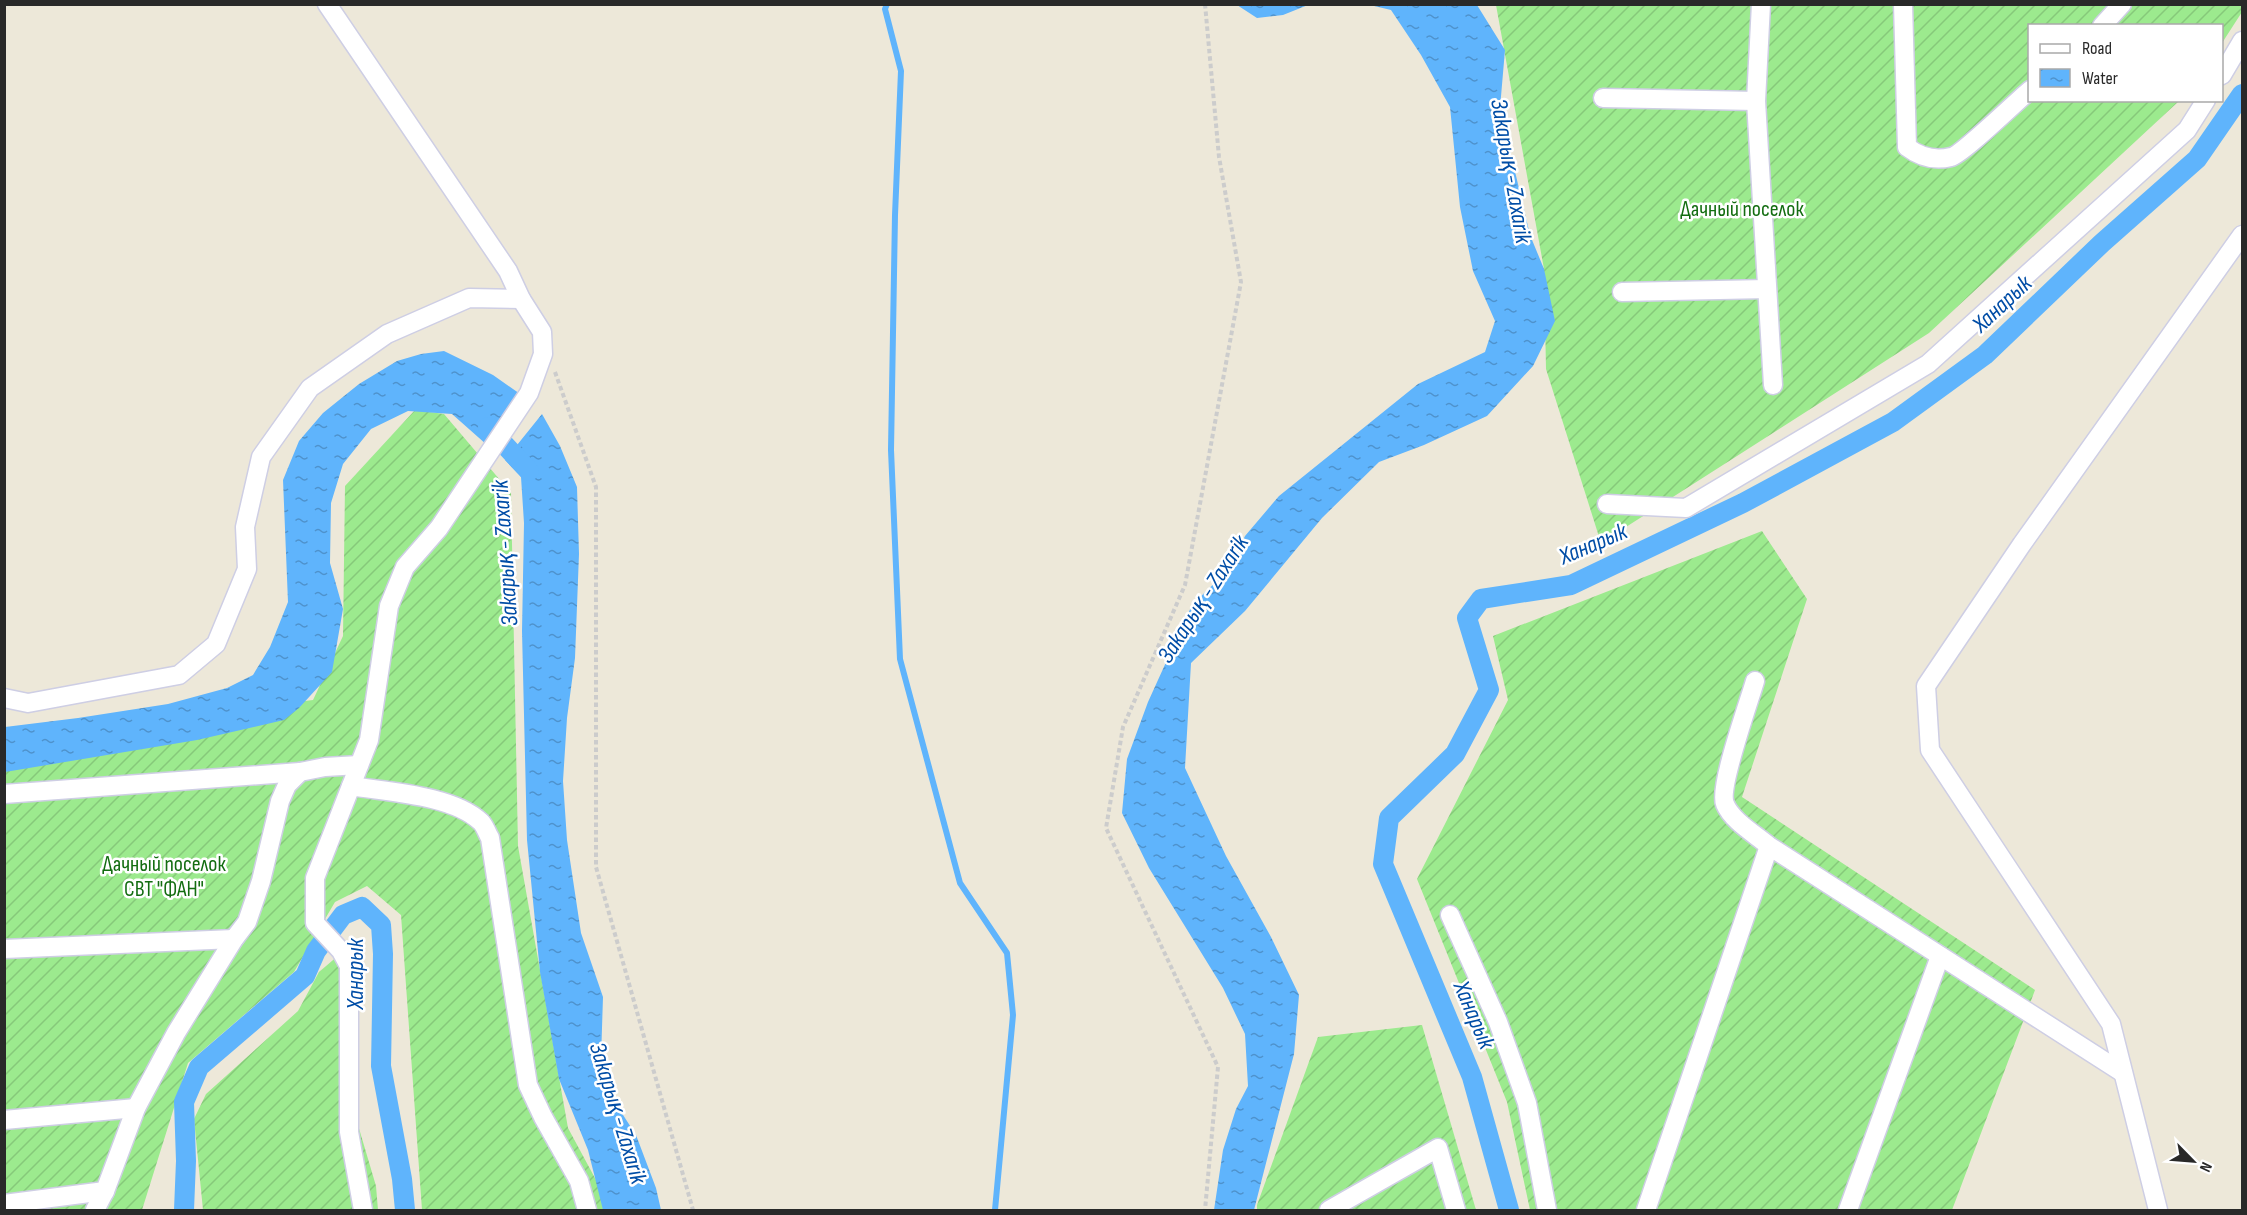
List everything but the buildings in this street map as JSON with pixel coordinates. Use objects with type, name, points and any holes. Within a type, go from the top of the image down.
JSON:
[{"type":"street","points":[[327,4],[508,272],[542,332],[543,354],[529,393],[439,528],[405,567],[389,606],[369,740],[315,878],[315,923],[341,951],[349,966],[349,1132],[363,1210]]},
{"type":"street","points":[[1761,4],[1756,101],[1773,385]]},
{"type":"street","points":[[1903,4],[1907,147],[1918,155],[1931,159],[1953,157],[2028,92]]},
{"type":"street","points":[[2104,24],[2122,4]]},
{"type":"street","points":[[2223,73],[2242,41]]},
{"type":"street","points":[[1603,98],[1756,101]]},
{"type":"street","points":[[1607,504],[1686,508],[1928,364],[2187,130],[2205,102]]},
{"type":"street","points":[[2158,1210],[2111,1024],[1930,750],[1926,686],[2022,544],[2242,235]]},
{"type":"street","points":[[1622,292],[1767,289]]},
{"type":"street","points":[[4,698],[28,703],[179,675],[216,644],[247,569],[245,527],[261,457],[310,388],[387,334],[469,298],[521,298]]},
{"type":"street","points":[[1755,681],[1725,784],[1724,803],[1737,819],[1769,846],[2123,1073]]},
{"type":"street","points":[[4,794],[300,772],[325,767],[359,765]]},
{"type":"street","points":[[95,1210],[105,1191],[136,1108],[176,1033],[247,922],[261,881],[280,801],[287,785],[300,772]]},
{"type":"street","points":[[351,786],[447,802],[468,812],[482,823],[490,838],[528,1085],[579,1181],[586,1210]]},
{"type":"street","points":[[1646,1210],[1769,846]]},
{"type":"street","points":[[1450,915],[1498,1022],[1527,1103],[1547,1210]]},
{"type":"street","points":[[4,949],[234,939]]},
{"type":"street","points":[[1848,1210],[1940,956]]},
{"type":"street","points":[[4,1120],[136,1108]]},
{"type":"street","points":[[1329,1210],[1438,1148],[1456,1210]]},
{"type":"street","points":[[4,1204],[105,1191]]},
{"type":"path","points":[[1205,4],[1219,158],[1241,282],[1185,585],[1123,728],[1106,828],[1218,1067],[1205,1210]]},
{"type":"path","points":[[543,354],[557,376],[596,487],[596,867],[693,1210]]},
{"type":"green space","name":"Дачный поселок","points":[[2242,4],[2242,12],[2223,41],[2223,24],[2028,24],[2028,102],[2178,102],[1929,333],[1601,543],[1546,369],[1544,269],[1496,5]]},
{"type":"green space","name":"Дачный поселок СВТ \"ФАН\"","points":[[415,410],[444,414],[511,493],[518,846],[568,1128],[603,1193],[606,1210],[422,1210],[401,915],[367,886],[335,902],[294,972],[188,1063],[142,1210],[5,1210],[4,738],[313,700],[343,636],[345,486]]},
{"type":"green space","points":[[1762,531],[1807,599],[1742,797],[2035,990],[1952,1210],[1530,1210],[1507,1102],[1417,879],[1508,700],[1493,636]]},
{"type":"green space","points":[[353,943],[358,1125],[376,1186],[378,1210],[203,1210],[194,1119],[206,1094],[298,1011],[319,972]]},
{"type":"green space","points":[[1422,1025],[1476,1210],[1257,1210],[1318,1037]]},
{"type":"water","points":[[1237,5],[1308,5],[1283,15],[1257,18]]},
{"type":"water","points":[[1370,5],[1477,5],[1505,50],[1500,108],[1530,235],[1544,269],[1555,321],[1533,366],[1487,416],[1424,445],[1379,462],[1322,518],[1245,611],[1191,663],[1185,768],[1226,856],[1271,937],[1299,995],[1294,1054],[1254,1210],[1214,1210],[1223,1150],[1236,1109],[1248,1086],[1245,1034],[1223,988],[1149,868],[1122,813],[1127,759],[1148,702],[1192,605],[1229,569],[1245,536],[1279,496],[1418,384],[1485,352],[1495,321],[1473,271],[1460,207],[1450,107],[1421,55],[1391,10]]},
{"type":"water","points":[[444,351],[493,375],[523,396],[487,445],[452,414],[408,411],[371,429],[343,464],[331,503],[330,563],[343,609],[332,672],[299,708],[284,720],[197,740],[5,772],[5,727],[168,704],[227,688],[253,675],[270,647],[288,602],[283,480],[299,441],[323,413],[359,384],[397,361],[421,354]]},
{"type":"water","points":[[542,414],[560,446],[577,487],[579,554],[575,658],[567,718],[563,781],[567,840],[581,933],[603,997],[601,1059],[614,1101],[636,1135],[656,1188],[661,1210],[603,1210],[588,1150],[559,1079],[540,972],[527,840],[522,631],[524,523],[521,477],[505,460]]},
{"type":"waterway","points":[[887,4],[885,9],[901,71],[895,215],[891,450],[900,659],[960,883],[1007,953],[1013,1015],[995,1210]]},
{"type":"waterway","name":"Ханарык","points":[[1509,1210],[1472,1077],[1383,864],[1389,818],[1455,754],[1489,690],[1467,618],[1481,599],[1571,585],[1743,503],[1893,422],[1985,355],[2102,243],[2197,159],[2242,94]]},
{"type":"waterway","name":"Закарық - Zaxarik","points":[[488,427],[529,471]]},
{"type":"waterway","name":"Ханарык","points":[[184,1210],[186,1161],[184,1102],[199,1067],[305,976],[316,951],[343,915],[362,907],[381,925],[383,954],[381,1066],[402,1179],[405,1210]]}]
